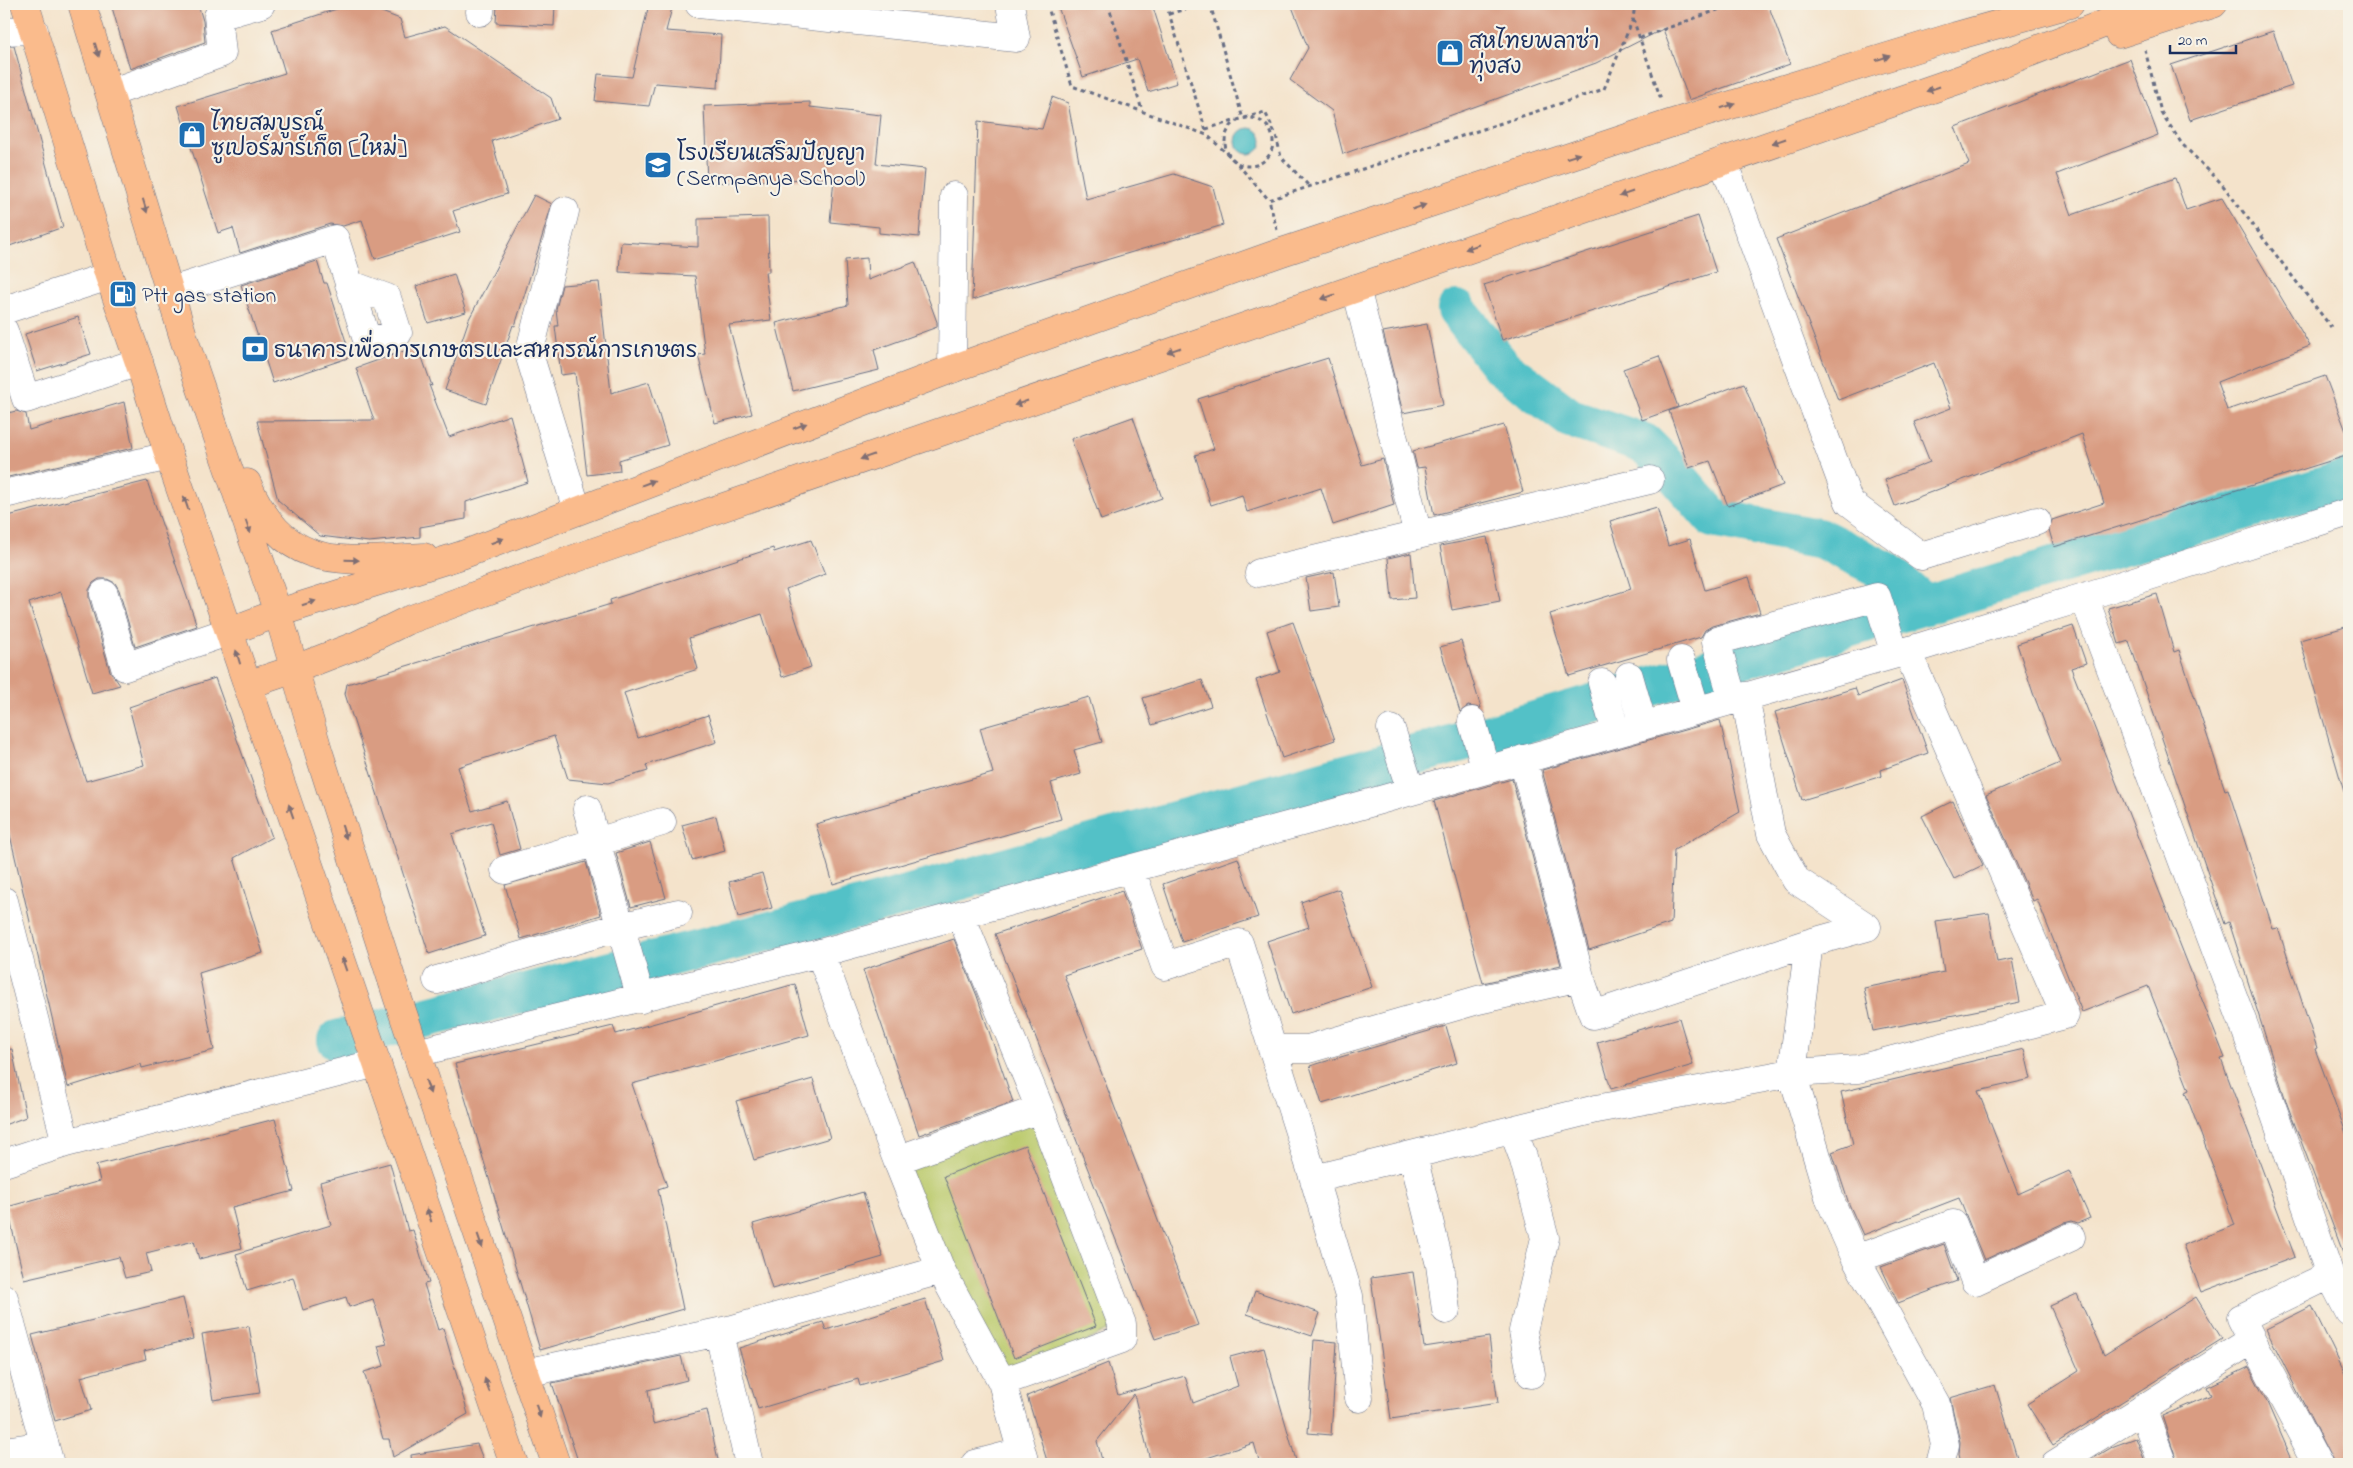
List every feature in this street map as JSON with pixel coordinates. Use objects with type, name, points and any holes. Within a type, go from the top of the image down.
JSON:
[{"type":"main road","points":[[25,4],[109,276],[140,362],[169,456],[514,1464]]},
{"type":"main road","points":[[82,4],[185,342],[278,613],[319,753],[398,999],[556,1464]]},
{"type":"main road","points":[[1956,36],[2034,4]]},
{"type":"main road","points":[[230,632],[278,613],[462,554],[952,369],[1282,252],[1669,124],[1956,36],[2070,4]]},
{"type":"main road","points":[[246,685],[295,669],[357,645],[406,621],[582,556],[2147,13],[2213,4]]},
{"type":"main road","points":[[185,342],[255,502],[275,529],[291,544],[323,558],[353,560],[462,554]]},
{"type":"main road","points":[[319,753],[312,720],[312,703],[315,688],[322,673],[332,662],[357,645]]},
{"type":"main road","points":[[374,1055],[414,1047]]},
{"type":"street","points":[[110,93],[222,53],[218,16],[261,4]]},
{"type":"street","points":[[699,4],[875,13],[1016,38],[1010,4]]},
{"type":"street","points":[[4,32],[34,30]]},
{"type":"street","points":[[1723,161],[1849,502],[1920,556],[2037,520]]},
{"type":"street","points":[[952,369],[954,196]]},
{"type":"street","points":[[565,211],[529,354],[577,510]]},
{"type":"street","points":[[171,291],[335,239],[349,284]]},
{"type":"street","points":[[4,310],[109,276]]},
{"type":"street","points":[[1356,288],[1418,535]]},
{"type":"street","points":[[4,331],[26,399],[140,362]]},
{"type":"street","points":[[4,494],[169,456]]},
{"type":"street","points":[[1259,573],[1650,480]]},
{"type":"street","points":[[414,1047],[638,992],[820,953],[1131,869],[1408,782],[1486,770],[1899,652],[2084,597],[2349,512]]},
{"type":"street","points":[[104,594],[125,667],[230,632]]},
{"type":"street","points":[[1314,1179],[1413,1156],[1596,1109],[1792,1073],[1858,1069],[2065,1015],[1899,652],[1877,596],[1716,641],[1737,698],[1772,834],[1796,880],[1867,927],[1809,943],[1593,1015],[1580,977],[1523,759]]},
{"type":"street","points":[[2084,597],[2246,1031],[2330,1275],[2349,1312]]},
{"type":"street","points":[[1681,660],[1696,709]]},
{"type":"street","points":[[1629,676],[1642,725]]},
{"type":"street","points":[[1602,683],[1616,732]]},
{"type":"street","points":[[1472,721],[1486,770]]},
{"type":"street","points":[[1391,730],[1408,782]]},
{"type":"street","points":[[588,809],[638,992]]},
{"type":"street","points":[[505,870],[662,822]]},
{"type":"street","points":[[1131,869],[1165,966],[1239,943],[1349,1296],[1360,1398]]},
{"type":"street","points":[[4,901],[66,1143]]},
{"type":"street","points":[[437,980],[623,937],[678,913]]},
{"type":"street","points":[[961,916],[1040,1110],[1122,1324],[1122,1339],[1002,1382]]},
{"type":"street","points":[[1809,943],[1792,1073],[1830,1200],[1856,1259],[1936,1404],[1945,1445],[1940,1464]]},
{"type":"street","points":[[820,953],[898,1160],[942,1270],[1002,1382],[1023,1458],[976,1464]]},
{"type":"street","points":[[1272,1050],[1308,1050],[1478,1000],[1580,977]]},
{"type":"street","points":[[4,1163],[66,1143],[374,1055]]},
{"type":"street","points":[[898,1160],[1040,1110]]},
{"type":"street","points":[[1513,1130],[1523,1157],[1545,1238],[1523,1331],[1531,1374]]},
{"type":"street","points":[[1413,1156],[1440,1265],[1446,1310]]},
{"type":"street","points":[[1856,1259],[1953,1224],[1975,1281],[2071,1237]]},
{"type":"street","points":[[525,1372],[733,1329],[942,1270]]},
{"type":"street","points":[[2318,1464],[2241,1318],[2330,1275]]},
{"type":"street","points":[[4,1298],[47,1454],[4,1451]]},
{"type":"street","points":[[733,1329],[724,1334],[721,1342],[749,1464]]},
{"type":"street","points":[[2054,1464],[2252,1340]]},
{"type":"street","points":[[2142,1409],[2163,1464]]},
{"type":"path","points":[[1047,4],[1072,86],[1207,134],[1234,160],[1244,165],[1260,163],[1271,152],[1273,143],[1271,132],[1264,123],[1250,118],[1243,119],[1231,126],[1226,138],[1228,152],[1234,160],[1269,200],[1282,252]]},
{"type":"path","points":[[1108,4],[1142,110]]},
{"type":"path","points":[[1166,4],[1207,134]]},
{"type":"path","points":[[1170,14],[1202,4]]},
{"type":"path","points":[[1210,4],[1243,119]]},
{"type":"path","points":[[1269,200],[1604,89],[1633,19],[1635,4]]},
{"type":"path","points":[[1640,38],[1734,4]]},
{"type":"path","points":[[2147,13],[2145,56],[2161,112],[2182,144],[2221,183],[2331,327]]},
{"type":"path","points":[[1633,19],[1669,124]]},
{"type":"path","points":[[1206,130],[1265,112],[1276,135],[1281,156],[1309,186]]},
{"type":"green space","points":[[1040,1109],[1122,1324],[1002,1382],[897,1160]]},
{"type":"water","points":[[1249,128],[1258,132],[1262,141],[1258,150],[1249,154],[1240,150],[1236,141],[1240,132]]},
{"type":"building","points":[[111,4],[198,4],[203,21],[205,42],[130,69]]},
{"type":"building","points":[[352,4],[361,4],[400,19],[405,37],[445,26],[551,98],[558,119],[492,141],[507,194],[453,211],[460,232],[375,259],[362,220],[343,226],[330,224],[240,253],[233,228],[218,233],[178,106],[285,73],[272,30]]},
{"type":"building","points":[[497,4],[555,4],[554,26],[496,23]]},
{"type":"building","points":[[649,4],[673,4],[666,31],[721,35],[718,88],[655,83],[649,106],[595,101],[598,74],[632,77]]},
{"type":"building","points":[[1057,4],[1152,4],[1177,83],[1148,92],[1137,59],[1083,77]]},
{"type":"building","points":[[1291,4],[1768,4],[1790,64],[1689,100],[1663,29],[1596,63],[1343,154],[1332,111],[1290,80],[1308,48]]},
{"type":"building","points":[[2273,31],[2292,86],[2190,120],[2171,65]]},
{"type":"building","points":[[4,46],[14,46],[63,227],[4,248]]},
{"type":"building","points":[[2130,59],[2158,135],[2057,174],[2072,215],[2175,178],[2186,210],[2222,198],[2310,346],[2217,382],[2227,410],[2325,376],[2349,439],[2349,455],[2054,547],[2049,530],[2052,520],[2104,503],[2082,434],[1895,506],[1885,480],[1930,462],[1914,422],[1951,408],[1934,363],[1838,400],[1776,239],[1969,164],[1955,127]]},
{"type":"building","points":[[1052,97],[1068,103],[1086,199],[1174,174],[1213,187],[1223,225],[972,300],[978,121],[1042,129]]},
{"type":"building","points":[[810,102],[810,107],[881,115],[876,164],[925,169],[919,237],[879,233],[879,227],[830,222],[834,178],[707,183],[704,106]]},
{"type":"building","points":[[534,195],[552,204],[515,326],[513,325],[486,404],[445,390],[469,319]]},
{"type":"building","points":[[1698,216],[1716,272],[1502,340],[1484,285]]},
{"type":"building","points":[[768,217],[769,272],[765,272],[771,320],[729,325],[752,414],[715,423],[698,355],[705,354],[695,276],[619,272],[621,242],[698,247],[698,219]]},
{"type":"building","points":[[867,258],[868,280],[915,262],[937,322],[937,327],[874,350],[879,370],[793,391],[776,323],[848,305],[845,260]]},
{"type":"building","points":[[317,261],[324,283],[327,283],[351,357],[273,383],[241,285]]},
{"type":"building","points":[[454,274],[466,312],[428,323],[416,286]]},
{"type":"building","points":[[599,282],[611,393],[649,382],[668,445],[619,460],[620,471],[587,475],[575,373],[561,375],[555,326],[558,326],[556,309],[562,285]]},
{"type":"building","points":[[78,317],[91,354],[37,371],[25,334]]},
{"type":"building","points":[[1427,324],[1443,405],[1403,413],[1383,332]]},
{"type":"building","points":[[418,346],[432,386],[429,385],[449,437],[510,415],[528,482],[466,502],[466,519],[420,527],[420,537],[369,542],[320,536],[278,500],[257,421],[374,420],[356,368]]},
{"type":"building","points":[[1659,356],[1678,407],[1642,420],[1623,369]]},
{"type":"building","points":[[1328,358],[1362,465],[1383,459],[1394,505],[1333,525],[1321,488],[1247,512],[1242,495],[1211,505],[1195,455],[1214,449],[1198,399]]},
{"type":"building","points":[[1744,383],[1783,485],[1728,506],[1710,461],[1689,468],[1669,411]]},
{"type":"building","points":[[124,402],[133,448],[4,478],[4,414],[16,411],[26,414],[29,430]]},
{"type":"building","points":[[1133,417],[1162,498],[1101,520],[1071,439]]},
{"type":"building","points":[[1504,425],[1523,492],[1434,515],[1425,467],[1417,468],[1413,451]]},
{"type":"building","points":[[147,481],[197,626],[135,647],[119,590],[115,583],[107,579],[99,579],[93,583],[89,590],[89,598],[110,671],[120,685],[92,693],[61,592],[29,603],[86,781],[144,765],[129,707],[215,678],[272,837],[234,858],[263,953],[199,973],[214,1050],[142,1068],[141,1064],[68,1087],[4,809],[4,517]]},
{"type":"building","points":[[1657,507],[1668,546],[1690,539],[1705,590],[1749,577],[1760,613],[1712,626],[1705,630],[1701,637],[1569,676],[1550,614],[1631,589],[1610,521]]},
{"type":"building","points":[[1487,537],[1500,601],[1452,610],[1440,546]]},
{"type":"building","points":[[811,540],[825,574],[786,589],[811,667],[782,677],[762,614],[689,638],[698,669],[624,693],[638,738],[708,715],[717,742],[646,765],[648,771],[608,783],[568,779],[554,736],[458,767],[472,811],[507,801],[520,849],[500,855],[491,822],[452,834],[485,936],[429,954],[345,694],[347,684],[611,604],[610,600],[773,548],[774,552]]},
{"type":"building","points":[[1411,553],[1415,598],[1392,600],[1388,558]]},
{"type":"building","points":[[1334,572],[1339,607],[1311,611],[1306,578]]},
{"type":"building","points":[[2157,594],[2174,652],[2179,650],[2225,790],[2228,789],[2273,929],[2278,928],[2317,1048],[2315,1049],[2349,1141],[2349,1263],[2347,1263],[2287,1104],[2229,922],[2225,924],[2129,641],[2119,644],[2108,608]]},
{"type":"building","points":[[1293,622],[1335,740],[1282,758],[1256,680],[1280,672],[1267,631]]},
{"type":"building","points":[[2073,626],[2086,663],[2071,668],[2225,1058],[2221,1059],[2295,1257],[2201,1292],[2183,1245],[2235,1225],[2185,1092],[2189,1090],[2148,986],[2082,1012],[2037,899],[2033,901],[1986,795],[2060,763],[2033,693],[2017,644]]},
{"type":"building","points":[[2349,626],[2349,791],[2344,792],[2300,640]]},
{"type":"building","points":[[1461,641],[1481,708],[1468,706],[1460,712],[1440,647]]},
{"type":"building","points":[[1202,680],[1211,706],[1152,725],[1143,698]]},
{"type":"building","points":[[1902,680],[1928,753],[1881,770],[1882,776],[1802,800],[1775,712],[1855,688],[1858,696]]},
{"type":"building","points":[[1089,697],[1102,742],[1074,750],[1081,774],[1051,783],[1061,819],[833,884],[816,824],[993,773],[980,728]]},
{"type":"building","points":[[1720,720],[1740,812],[1674,850],[1671,923],[1589,950],[1542,770]]},
{"type":"building","points":[[1512,779],[1561,965],[1483,983],[1434,801]]},
{"type":"building","points":[[1953,801],[1983,865],[1954,879],[1922,816]]},
{"type":"building","points":[[716,816],[725,851],[692,860],[682,825]]},
{"type":"building","points":[[650,842],[666,898],[631,907],[616,853]]},
{"type":"building","points":[[1238,858],[1258,917],[1182,942],[1163,884]]},
{"type":"building","points":[[586,862],[601,915],[521,939],[505,885]]},
{"type":"building","points":[[762,873],[772,908],[738,917],[729,882]]},
{"type":"building","points":[[1339,889],[1372,987],[1291,1014],[1267,941],[1309,927],[1301,902]]},
{"type":"building","points":[[1122,891],[1142,949],[1064,975],[1198,1325],[1155,1339],[995,934]]},
{"type":"building","points":[[1989,913],[1997,962],[2012,959],[2020,1002],[1873,1031],[1864,988],[1944,972],[1936,921]]},
{"type":"building","points":[[954,939],[977,996],[1013,1102],[919,1135],[863,970]]},
{"type":"building","points":[[795,984],[809,1035],[632,1084],[667,1186],[658,1189],[683,1309],[540,1350],[455,1064],[613,1026],[616,1034]]},
{"type":"building","points":[[1679,1018],[1693,1065],[1611,1089],[1597,1042]]},
{"type":"building","points":[[1446,1026],[1457,1063],[1322,1104],[1310,1066]]},
{"type":"building","points":[[12,1049],[26,1117],[4,1125],[4,1050]]},
{"type":"building","points":[[2024,1049],[2031,1079],[1978,1091],[2018,1194],[2069,1171],[2090,1218],[2078,1223],[2072,1221],[2064,1223],[1984,1260],[1959,1198],[1863,1235],[1849,1204],[1832,1152],[1853,1144],[1841,1092]]},
{"type":"building","points":[[813,1079],[830,1138],[754,1160],[736,1101]]},
{"type":"building","points":[[275,1119],[294,1191],[232,1207],[242,1248],[199,1259],[194,1241],[146,1253],[151,1272],[125,1278],[119,1257],[24,1279],[7,1207],[100,1181],[96,1165]]},
{"type":"building","points":[[1025,1145],[1096,1326],[1014,1358],[944,1176]]},
{"type":"building","points":[[390,1163],[408,1231],[413,1230],[429,1283],[424,1284],[438,1330],[443,1328],[468,1414],[393,1457],[389,1439],[383,1439],[364,1372],[384,1366],[378,1346],[387,1344],[373,1299],[349,1307],[346,1297],[303,1310],[293,1277],[247,1291],[236,1254],[331,1225],[320,1182]]},
{"type":"building","points":[[863,1192],[883,1257],[772,1289],[753,1224]]},
{"type":"building","points":[[1944,1244],[1957,1281],[1898,1303],[1881,1267]]},
{"type":"building","points":[[1413,1272],[1424,1347],[1489,1337],[1498,1403],[1391,1419],[1371,1278]]},
{"type":"building","points":[[1255,1291],[1320,1313],[1312,1336],[1247,1314]]},
{"type":"building","points":[[2077,1294],[2104,1355],[2196,1297],[2222,1339],[2053,1445],[2027,1404],[2079,1371],[2050,1306]]},
{"type":"building","points":[[183,1298],[193,1339],[144,1351],[146,1359],[81,1377],[91,1410],[55,1421],[32,1335]]},
{"type":"building","points":[[925,1299],[944,1361],[860,1386],[858,1379],[758,1409],[739,1348],[823,1322],[826,1330]]},
{"type":"building","points":[[2312,1306],[2349,1382],[2349,1458],[2337,1464],[2334,1464],[2266,1329]]},
{"type":"building","points":[[249,1326],[260,1393],[213,1400],[202,1334]]},
{"type":"building","points":[[1314,1340],[1337,1342],[1331,1435],[1308,1433]]},
{"type":"building","points":[[1264,1348],[1297,1464],[1260,1464],[1254,1443],[1188,1464],[1151,1464],[1134,1394],[1097,1441],[1103,1464],[1048,1464],[1027,1396],[1108,1363],[1118,1395],[1185,1376],[1193,1403],[1238,1386],[1230,1357]]},
{"type":"building","points":[[681,1356],[687,1380],[648,1390],[653,1424],[707,1410],[719,1464],[579,1464],[552,1383]]},
{"type":"building","points":[[2249,1367],[2266,1400],[2294,1464],[2178,1464],[2162,1416],[2211,1395],[2207,1387]]},
{"type":"building","points":[[1995,1385],[2019,1464],[1961,1464],[1959,1454],[1960,1442],[1950,1398]]},
{"type":"building","points":[[2136,1438],[2146,1464],[2084,1464],[2114,1446]]},
{"type":"building","points":[[477,1444],[485,1464],[412,1464],[411,1455]]},
{"type":"waterway","points":[[1457,310],[1502,367],[1570,418],[1644,443],[1674,473],[1713,518],[1822,539],[1886,571],[1926,605]]},
{"type":"waterway","points":[[337,1040],[834,915],[1494,733],[2349,479]]},
{"type":"place","name":"สหไทยพลาซ่า ทุ่งสง","points":[[1450,53]]},
{"type":"place","name":"ไทยสมบูรณ์ ซูเปอร์มาร์เก็ต [ใหม่]","points":[[192,135]]},
{"type":"place","name":"โรงเรียนเสริมปัญญา (Sermpanya School)","points":[[658,165]]},
{"type":"place","name":"Ptt gas station","points":[[123,294]]},
{"type":"place","name":"ธนาคารเพื่อการเกษตรและสหกรณ์การเกษตร","points":[[255,349]]}]
